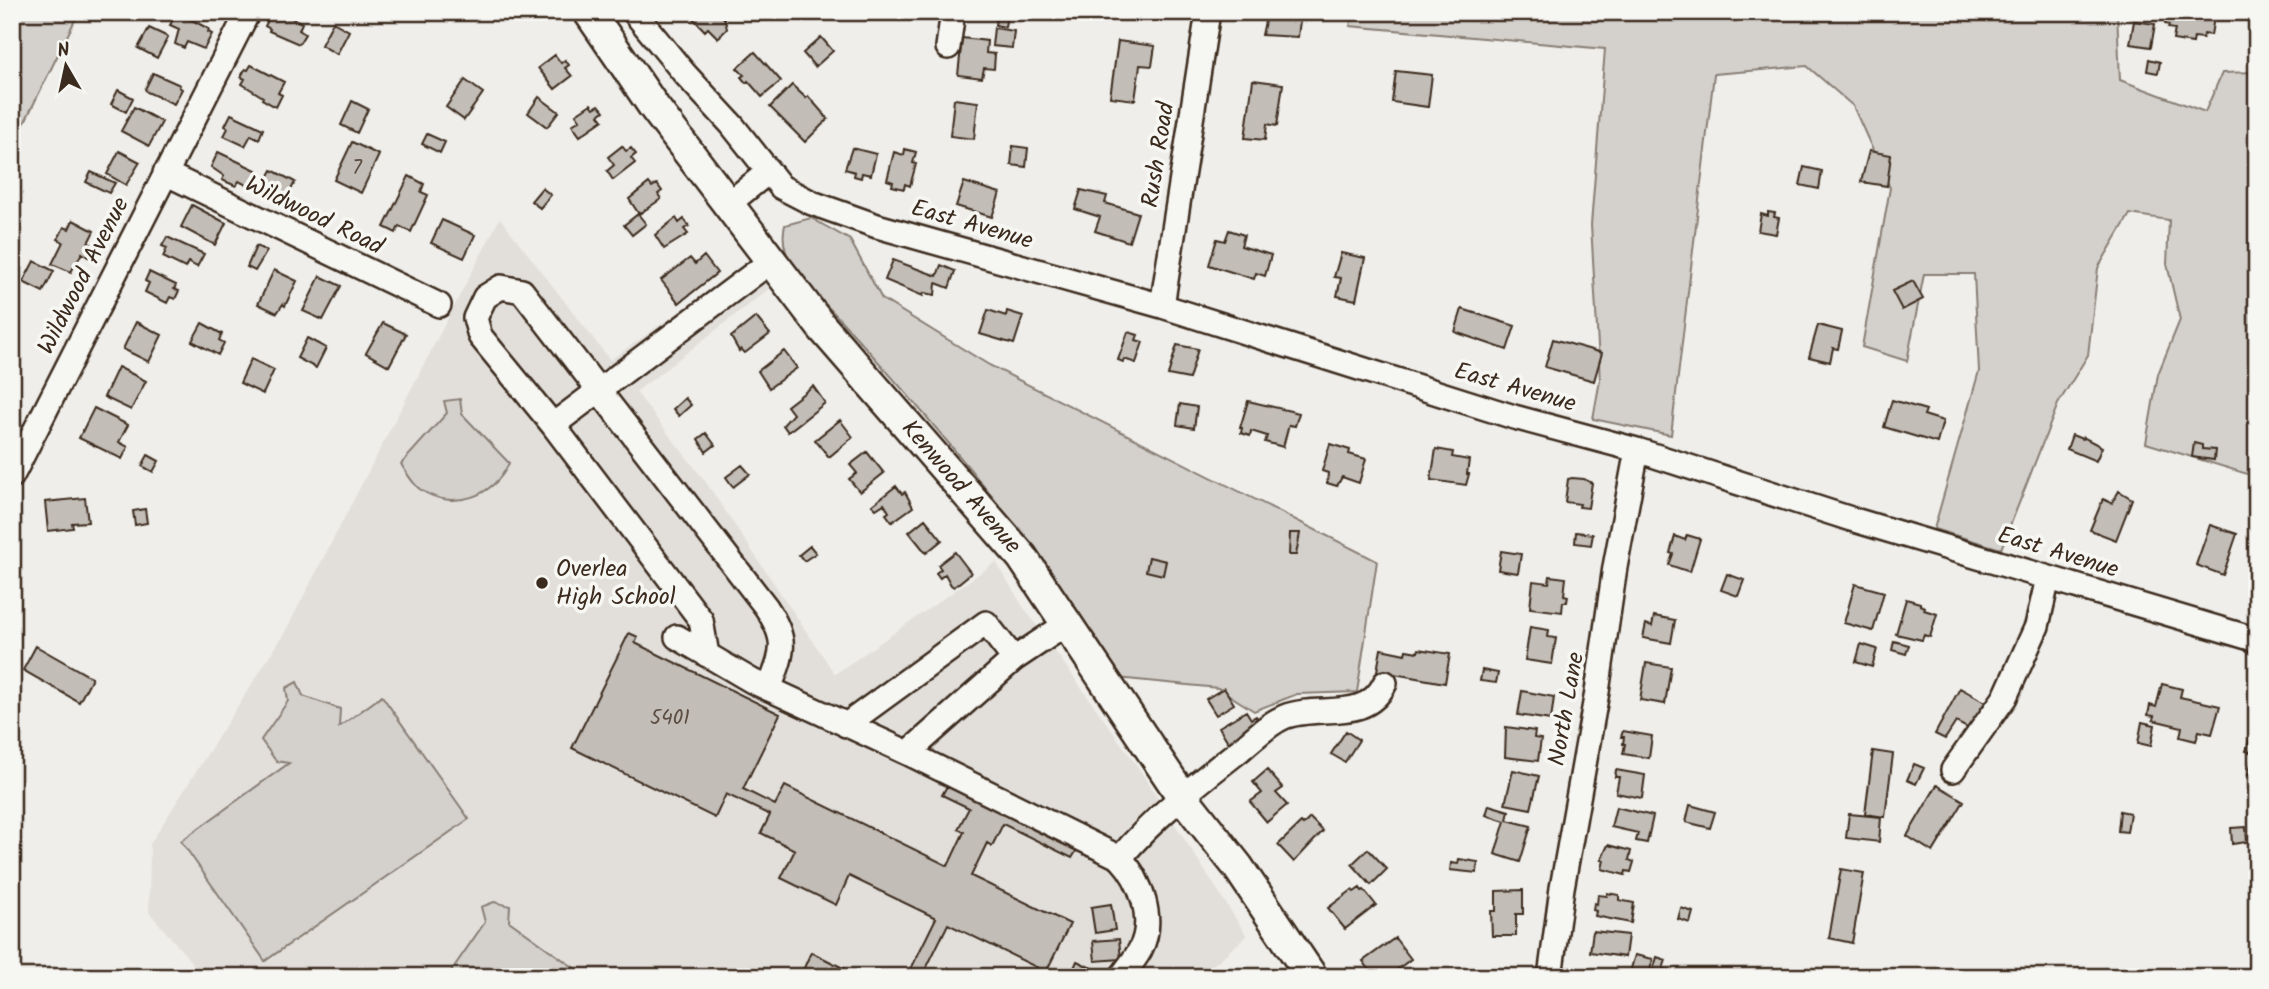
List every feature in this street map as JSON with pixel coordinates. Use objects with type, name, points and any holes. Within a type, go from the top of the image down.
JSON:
[{"type":"main road","name":"Kenwood Avenue","points":[[590,12],[654,107],[821,326],[1022,557],[1182,796],[1238,867],[1306,974]]},
{"type":"street","name":"Wildwood Avenue","points":[[12,476],[248,12]]},
{"type":"street","name":"East Avenue","points":[[634,12],[684,73],[732,125],[781,187],[802,198],[877,226],[1162,306],[1514,417],[1637,450],[1851,519],[2257,640]]},
{"type":"street","points":[[948,47],[953,12]]},
{"type":"street","name":"Rush Road","points":[[1162,306],[1208,12]]},
{"type":"street","points":[[727,205],[768,172]]},
{"type":"street","name":"Wildwood Road","points":[[165,173],[439,305]]},
{"type":"street","points":[[553,425],[771,261]]},
{"type":"street","points":[[707,655],[701,620],[553,425],[481,336],[475,318],[485,297],[501,287],[522,291],[776,622],[782,635],[782,647],[769,689]]},
{"type":"street","name":"North Lane","points":[[1550,977],[1562,888],[1637,450]]},
{"type":"street","points":[[1953,770],[2005,697],[2037,626],[2048,578]]},
{"type":"street","points":[[846,725],[986,623],[1014,659]]},
{"type":"street","points":[[908,753],[1014,659],[1068,624]]},
{"type":"street","points":[[677,637],[769,689],[908,753],[1120,858],[1133,871],[1139,883],[1146,925],[1141,948],[1121,977]]},
{"type":"street","points":[[1120,858],[1135,839],[1182,796],[1282,718],[1312,711],[1360,708],[1380,693],[1385,683]]},
{"type":"shaded area","points":[[12,12],[79,12],[12,148]]},
{"type":"shaded area","points":[[1353,12],[2117,12],[2120,80],[2205,112],[2222,73],[2257,72],[2257,477],[2146,443],[2158,374],[2180,320],[2167,264],[2169,220],[2130,214],[2098,268],[2088,355],[2058,404],[2001,549],[1934,529],[1979,371],[1974,274],[1924,274],[1907,361],[1862,347],[1890,188],[1853,106],[1807,66],[1714,74],[1671,435],[1593,419],[1600,380],[1591,225],[1605,49],[1350,26]]},
{"type":"shaded area","name":"Overlea High School","points":[[500,218],[610,360],[749,263],[770,288],[636,392],[705,481],[835,674],[996,562],[1022,605],[1138,767],[1247,936],[1199,977],[204,977],[149,912],[150,844],[285,632]]},
{"type":"shaded area","points":[[811,218],[850,240],[882,299],[989,365],[1377,561],[1357,692],[1297,694],[1254,711],[1218,688],[1117,678],[1052,576],[993,498],[915,404],[797,274],[786,251],[785,225]]},
{"type":"shaded area","points":[[460,399],[462,414],[509,463],[493,485],[483,492],[459,500],[433,496],[418,488],[401,464],[447,413],[444,401]]},
{"type":"shaded area","points":[[297,682],[303,696],[340,709],[339,727],[382,696],[469,819],[265,961],[181,841],[289,763],[276,761],[261,740],[288,701],[286,688]]},
{"type":"shaded area","points":[[494,902],[510,906],[509,921],[587,977],[447,977],[485,922],[481,907]]},
{"type":"building","points":[[177,12],[209,29],[208,32],[212,34],[204,49],[187,42],[184,48],[175,44],[179,29],[170,25]]},
{"type":"building","points":[[272,12],[280,12],[302,23],[299,30],[305,34],[299,44],[269,31],[265,26]]},
{"type":"building","points":[[687,12],[720,12],[727,29],[718,38],[708,28],[705,31]]},
{"type":"building","points":[[1267,12],[1301,12],[1298,37],[1262,35]]},
{"type":"building","points":[[2215,12],[2211,35],[2194,37],[2193,43],[2173,40],[2175,29],[2168,28],[2169,25],[2165,24],[2167,14]]},
{"type":"building","points":[[997,13],[1007,14],[1005,27],[995,25]]},
{"type":"building","points":[[2253,20],[2257,20],[2257,46],[2249,45]]},
{"type":"building","points":[[2134,21],[2155,24],[2151,47],[2130,44]]},
{"type":"building","points":[[333,22],[349,31],[337,54],[321,45]]},
{"type":"building","points":[[149,28],[168,37],[157,58],[138,48]]},
{"type":"building","points":[[994,28],[1014,31],[1012,48],[992,46]]},
{"type":"building","points":[[821,37],[833,51],[815,67],[803,53]]},
{"type":"building","points":[[962,38],[987,41],[986,53],[995,54],[994,69],[984,68],[982,78],[958,75]]},
{"type":"building","points":[[1118,41],[1155,46],[1152,66],[1140,65],[1135,100],[1110,97]]},
{"type":"building","points":[[755,52],[781,81],[762,97],[748,81],[746,83],[741,77],[744,75],[737,68]]},
{"type":"building","points":[[555,55],[561,63],[565,60],[569,65],[565,68],[572,76],[555,89],[538,68]]},
{"type":"building","points":[[2149,59],[2160,62],[2158,73],[2147,71]]},
{"type":"building","points":[[251,65],[284,82],[278,93],[282,95],[276,107],[242,84],[245,79],[241,77]]},
{"type":"building","points":[[1396,71],[1432,75],[1428,107],[1392,102]]},
{"type":"building","points":[[153,73],[180,85],[182,89],[174,104],[147,92],[145,89]]},
{"type":"building","points":[[465,80],[483,93],[464,120],[446,107]]},
{"type":"building","points":[[1253,80],[1283,84],[1277,126],[1267,124],[1265,140],[1245,138]]},
{"type":"building","points":[[792,85],[806,98],[808,96],[828,119],[805,142],[770,107]]},
{"type":"building","points":[[118,90],[133,98],[126,112],[111,104]]},
{"type":"building","points":[[539,97],[559,112],[547,127],[528,113]]},
{"type":"building","points":[[954,99],[978,102],[974,139],[950,136]]},
{"type":"building","points":[[352,101],[368,109],[357,133],[341,125]]},
{"type":"building","points":[[591,104],[594,108],[599,105],[604,111],[599,115],[603,120],[580,136],[572,125],[580,120],[576,114]]},
{"type":"building","points":[[134,107],[162,122],[149,146],[121,131]]},
{"type":"building","points":[[231,114],[263,129],[259,139],[251,135],[245,146],[224,136]]},
{"type":"building","points":[[427,134],[445,142],[440,153],[422,144]]},
{"type":"building","points":[[352,142],[379,155],[361,193],[334,180]]},
{"type":"building","points":[[622,146],[626,151],[631,148],[636,154],[631,158],[635,163],[613,180],[607,171],[614,165],[608,157]]},
{"type":"building","points":[[1013,146],[1028,148],[1026,167],[1011,165]]},
{"type":"building","points":[[852,148],[876,154],[871,175],[862,173],[861,178],[854,176],[855,172],[845,169]]},
{"type":"building","points":[[905,149],[916,152],[913,163],[916,164],[910,186],[905,184],[904,189],[892,186],[893,182],[887,180],[894,152],[904,155]]},
{"type":"building","points":[[119,151],[140,162],[126,185],[107,174]]},
{"type":"building","points":[[1869,151],[1891,155],[1887,186],[1861,182]]},
{"type":"building","points":[[218,152],[258,171],[250,187],[239,181],[236,186],[222,180],[224,176],[211,167]]},
{"type":"building","points":[[1804,167],[1822,171],[1819,189],[1800,185]]},
{"type":"building","points":[[272,170],[295,182],[286,200],[267,191],[270,185],[265,183]]},
{"type":"building","points":[[91,172],[115,183],[109,193],[86,182]]},
{"type":"building","points":[[409,176],[424,184],[421,192],[428,195],[411,232],[399,226],[396,233],[384,227]]},
{"type":"building","points":[[964,182],[1000,193],[992,217],[956,206]]},
{"type":"building","points":[[649,183],[652,187],[657,184],[662,191],[658,194],[661,199],[639,214],[629,199]]},
{"type":"building","points":[[542,188],[551,195],[540,208],[531,201]]},
{"type":"building","points":[[1081,190],[1107,196],[1105,203],[1138,213],[1129,242],[1095,231],[1100,217],[1075,209]]},
{"type":"building","points":[[192,205],[226,223],[215,245],[181,227]]},
{"type":"building","points":[[1768,212],[1775,213],[1774,217],[1779,218],[1776,234],[1758,231],[1761,214],[1768,216]]},
{"type":"building","points":[[638,214],[646,224],[632,235],[624,225]]},
{"type":"building","points":[[676,218],[679,223],[684,219],[689,226],[684,229],[688,234],[664,249],[655,235]]},
{"type":"building","points":[[73,220],[94,231],[88,243],[94,245],[88,257],[82,253],[71,272],[52,264],[63,242],[58,239],[64,227],[69,229]]},
{"type":"building","points":[[442,220],[475,235],[464,258],[431,243]]},
{"type":"building","points":[[1229,230],[1244,235],[1241,246],[1271,255],[1265,276],[1256,273],[1254,279],[1209,265],[1217,239],[1225,241]]},
{"type":"building","points":[[167,237],[204,254],[197,267],[188,262],[185,268],[163,257],[167,248],[162,246]]},
{"type":"building","points":[[256,246],[267,251],[255,271],[247,267]]},
{"type":"building","points":[[1341,253],[1365,258],[1356,300],[1337,296],[1341,278],[1334,277]]},
{"type":"building","points":[[704,256],[717,273],[679,303],[661,280],[690,258],[695,264]]},
{"type":"building","points":[[893,260],[937,276],[941,265],[955,271],[949,288],[936,283],[935,295],[924,293],[923,296],[885,280]]},
{"type":"building","points":[[34,261],[54,271],[43,292],[23,282]]},
{"type":"building","points":[[274,270],[297,281],[285,306],[283,304],[277,313],[258,304]]},
{"type":"building","points":[[149,272],[176,285],[174,289],[179,291],[175,299],[170,297],[167,303],[145,292],[149,283],[145,281]]},
{"type":"building","points":[[320,276],[341,286],[323,320],[303,311]]},
{"type":"building","points":[[1913,281],[1923,299],[1902,310],[1892,291]]},
{"type":"building","points":[[1462,309],[1515,326],[1507,350],[1455,332]]},
{"type":"building","points":[[988,310],[1006,316],[1007,311],[1023,316],[1014,344],[980,334]]},
{"type":"building","points":[[756,317],[770,334],[745,353],[741,349],[739,351],[731,337]]},
{"type":"building","points":[[136,322],[162,335],[149,362],[123,349]]},
{"type":"building","points":[[202,323],[222,334],[219,340],[224,343],[218,355],[192,341]]},
{"type":"building","points":[[383,323],[406,334],[389,366],[366,353]]},
{"type":"building","points":[[1818,325],[1842,331],[1838,349],[1833,348],[1830,362],[1809,357]]},
{"type":"building","points":[[1128,332],[1138,335],[1136,340],[1143,342],[1136,363],[1118,360]]},
{"type":"building","points":[[307,338],[326,348],[316,368],[297,358]]},
{"type":"building","points":[[1553,339],[1602,353],[1594,381],[1545,367]]},
{"type":"building","points":[[1177,345],[1198,349],[1189,379],[1168,375]]},
{"type":"building","points":[[784,351],[797,368],[769,388],[758,371]]},
{"type":"building","points":[[251,359],[274,370],[263,394],[240,383]]},
{"type":"building","points":[[118,367],[146,381],[131,410],[104,397]]},
{"type":"building","points":[[813,386],[825,403],[788,432],[783,425],[793,414],[787,406]]},
{"type":"building","points":[[685,398],[691,405],[679,416],[673,409]]},
{"type":"building","points":[[1892,400],[1926,410],[1924,415],[1943,421],[1937,443],[1884,427]]},
{"type":"building","points":[[1248,401],[1299,413],[1295,426],[1289,425],[1283,447],[1265,442],[1267,436],[1251,431],[1250,436],[1241,433]]},
{"type":"building","points":[[1180,404],[1197,407],[1194,428],[1177,425]]},
{"type":"building","points":[[94,408],[128,425],[119,442],[128,447],[122,459],[79,438]]},
{"type":"building","points":[[840,420],[853,437],[829,457],[815,440]]},
{"type":"building","points":[[706,433],[715,445],[706,452],[698,439]]},
{"type":"building","points":[[2072,435],[2082,439],[2083,437],[2102,447],[2096,461],[2067,449]]},
{"type":"building","points":[[2194,443],[2202,445],[2202,449],[2215,450],[2214,460],[2192,457]]},
{"type":"building","points":[[1330,444],[1350,450],[1349,454],[1366,459],[1359,483],[1342,477],[1337,486],[1327,483],[1328,473],[1322,471]]},
{"type":"building","points":[[1436,449],[1453,452],[1452,457],[1469,460],[1466,485],[1431,480]]},
{"type":"building","points":[[867,452],[884,473],[860,492],[849,479],[857,473],[850,465]]},
{"type":"building","points":[[148,455],[159,461],[153,472],[142,466]]},
{"type":"building","points":[[742,465],[750,474],[733,487],[726,477]]},
{"type":"building","points":[[1568,479],[1592,483],[1588,508],[1565,502]]},
{"type":"building","points":[[896,486],[902,494],[905,492],[913,507],[892,522],[886,514],[889,512],[884,504],[876,509],[872,505]]},
{"type":"building","points":[[2119,491],[2132,499],[2116,540],[2090,530],[2103,499],[2112,503]]},
{"type":"building","points":[[85,498],[88,522],[72,523],[73,528],[48,531],[45,502]]},
{"type":"building","points":[[145,509],[147,523],[135,525],[133,511]]},
{"type":"building","points":[[925,519],[942,540],[926,553],[909,532]]},
{"type":"building","points":[[2210,525],[2237,534],[2223,575],[2196,565]]},
{"type":"building","points":[[1576,532],[1593,534],[1591,545],[1575,543]]},
{"type":"building","points":[[1290,533],[1300,533],[1296,555],[1289,555]]},
{"type":"building","points":[[1687,535],[1700,539],[1690,572],[1669,565],[1675,536],[1685,540]]},
{"type":"building","points":[[810,546],[816,553],[804,561],[799,555]]},
{"type":"building","points":[[1501,551],[1521,554],[1518,573],[1498,570]]},
{"type":"building","points":[[955,552],[971,573],[954,587],[945,574],[940,578],[936,573],[941,569],[938,565]]},
{"type":"building","points":[[1149,557],[1166,561],[1163,575],[1146,571]]},
{"type":"building","points":[[1727,574],[1744,580],[1738,596],[1721,590]]},
{"type":"building","points":[[1550,576],[1566,578],[1564,595],[1568,596],[1567,602],[1563,602],[1562,612],[1530,608],[1533,581],[1549,583]]},
{"type":"building","points":[[1855,584],[1884,592],[1873,631],[1844,623]]},
{"type":"building","points":[[1906,599],[1920,603],[1925,607],[1924,610],[1937,614],[1930,637],[1924,635],[1922,640],[1896,634]]},
{"type":"building","points":[[1654,616],[1675,620],[1671,643],[1643,638],[1646,624],[1652,626]]},
{"type":"building","points":[[1530,627],[1549,630],[1548,637],[1556,638],[1552,664],[1525,660]]},
{"type":"building","points":[[629,633],[638,637],[635,643],[780,714],[743,789],[775,805],[785,786],[948,866],[964,832],[958,829],[969,808],[942,795],[947,786],[1077,850],[1072,858],[1003,824],[992,846],[987,843],[971,876],[1070,924],[1046,972],[948,924],[922,977],[907,977],[936,918],[849,876],[836,905],[781,878],[795,850],[761,833],[770,815],[726,794],[715,818],[572,748]]},
{"type":"building","points":[[1894,641],[1909,645],[1906,654],[1892,650]]},
{"type":"building","points":[[1861,644],[1877,649],[1872,667],[1856,662]]},
{"type":"building","points":[[36,646],[92,678],[79,702],[23,670]]},
{"type":"building","points":[[1381,649],[1405,654],[1406,650],[1418,652],[1419,649],[1450,654],[1445,683],[1377,671]]},
{"type":"building","points":[[1646,663],[1671,667],[1665,704],[1640,700]]},
{"type":"building","points":[[1482,670],[1498,673],[1496,683],[1480,681]]},
{"type":"building","points":[[2162,684],[2182,689],[2180,697],[2220,706],[2212,734],[2199,731],[2196,741],[2180,737],[2182,727],[2153,720],[2154,716],[2148,715],[2150,705],[2156,707]]},
{"type":"building","points":[[1224,688],[1234,704],[1216,715],[1206,699]]},
{"type":"building","points":[[1960,688],[1985,702],[1969,729],[1956,722],[1945,739],[1935,734]]},
{"type":"building","points":[[1522,691],[1554,697],[1551,720],[1518,715]]},
{"type":"building","points":[[1246,711],[1251,719],[1256,716],[1261,724],[1230,745],[1219,727]]},
{"type":"building","points":[[2142,722],[2155,725],[2151,746],[2138,743]]},
{"type":"building","points":[[2254,723],[2257,723],[2257,778],[2248,775],[2254,753],[2246,751]]},
{"type":"building","points":[[1506,727],[1535,731],[1534,738],[1541,739],[1538,761],[1505,757]]},
{"type":"building","points":[[1346,731],[1359,740],[1345,762],[1331,754]]},
{"type":"building","points":[[1623,731],[1652,736],[1649,758],[1623,754]]},
{"type":"building","points":[[1873,751],[1893,754],[1885,817],[1865,814]]},
{"type":"building","points":[[1914,764],[1924,768],[1916,784],[1907,780]]},
{"type":"building","points":[[1267,770],[1283,788],[1276,793],[1287,805],[1267,822],[1250,802],[1262,793],[1253,782]]},
{"type":"building","points":[[1513,770],[1539,776],[1531,809],[1505,804]]},
{"type":"building","points":[[1616,770],[1645,775],[1642,798],[1616,793],[1619,777],[1615,777]]},
{"type":"building","points":[[1937,785],[1964,801],[1933,852],[1907,836]]},
{"type":"building","points":[[1489,805],[1509,811],[1507,820],[1531,826],[1520,862],[1495,854],[1505,821],[1486,815]]},
{"type":"building","points":[[1690,805],[1715,812],[1710,828],[1686,822]]},
{"type":"building","points":[[1616,807],[1653,816],[1647,843],[1636,841],[1638,833],[1611,827]]},
{"type":"building","points":[[2120,811],[2130,813],[2127,832],[2118,831]]},
{"type":"building","points":[[1849,814],[1881,817],[1879,842],[1846,838]]},
{"type":"building","points":[[1310,818],[1323,831],[1294,862],[1278,845]]},
{"type":"building","points":[[2246,827],[2247,842],[2232,844],[2231,828]]},
{"type":"building","points":[[1608,845],[1631,851],[1629,860],[1634,862],[1631,872],[1626,871],[1625,875],[1602,869],[1604,860],[1601,860]]},
{"type":"building","points":[[1368,849],[1387,869],[1371,885],[1352,864]]},
{"type":"building","points":[[1459,859],[1478,862],[1477,873],[1450,870],[1451,863],[1458,864]]},
{"type":"building","points":[[1841,869],[1864,873],[1852,943],[1829,938]]},
{"type":"building","points":[[1360,888],[1376,905],[1345,929],[1328,908],[1352,890],[1354,892]]},
{"type":"building","points":[[1523,890],[1523,914],[1516,914],[1516,936],[1492,936],[1491,911],[1496,911],[1496,891]]},
{"type":"building","points":[[1607,893],[1619,895],[1619,900],[1634,903],[1631,923],[1595,916],[1594,903],[1597,904],[1598,895],[1607,896]]},
{"type":"building","points":[[1111,904],[1115,930],[1095,933],[1091,907]]},
{"type":"building","points":[[1681,908],[1693,912],[1690,923],[1678,919]]},
{"type":"building","points":[[1593,931],[1628,935],[1625,957],[1590,952]]},
{"type":"building","points":[[1395,938],[1411,959],[1387,977],[1375,977],[1363,961]]},
{"type":"building","points":[[1119,939],[1121,959],[1095,961],[1093,941]]},
{"type":"building","points":[[811,952],[861,977],[800,977]]},
{"type":"building","points":[[1635,955],[1653,959],[1648,977],[1630,972]]},
{"type":"building","points":[[1657,957],[1666,960],[1663,969],[1672,971],[1670,977],[1652,974]]},
{"type":"building","points":[[1077,961],[1102,973],[1100,977],[1070,977]]},
{"type":"building","points":[[1590,969],[1627,977],[1583,977],[1589,976]]},
{"type":"place","name":"Overlea High School","points":[[542,583]]}]
